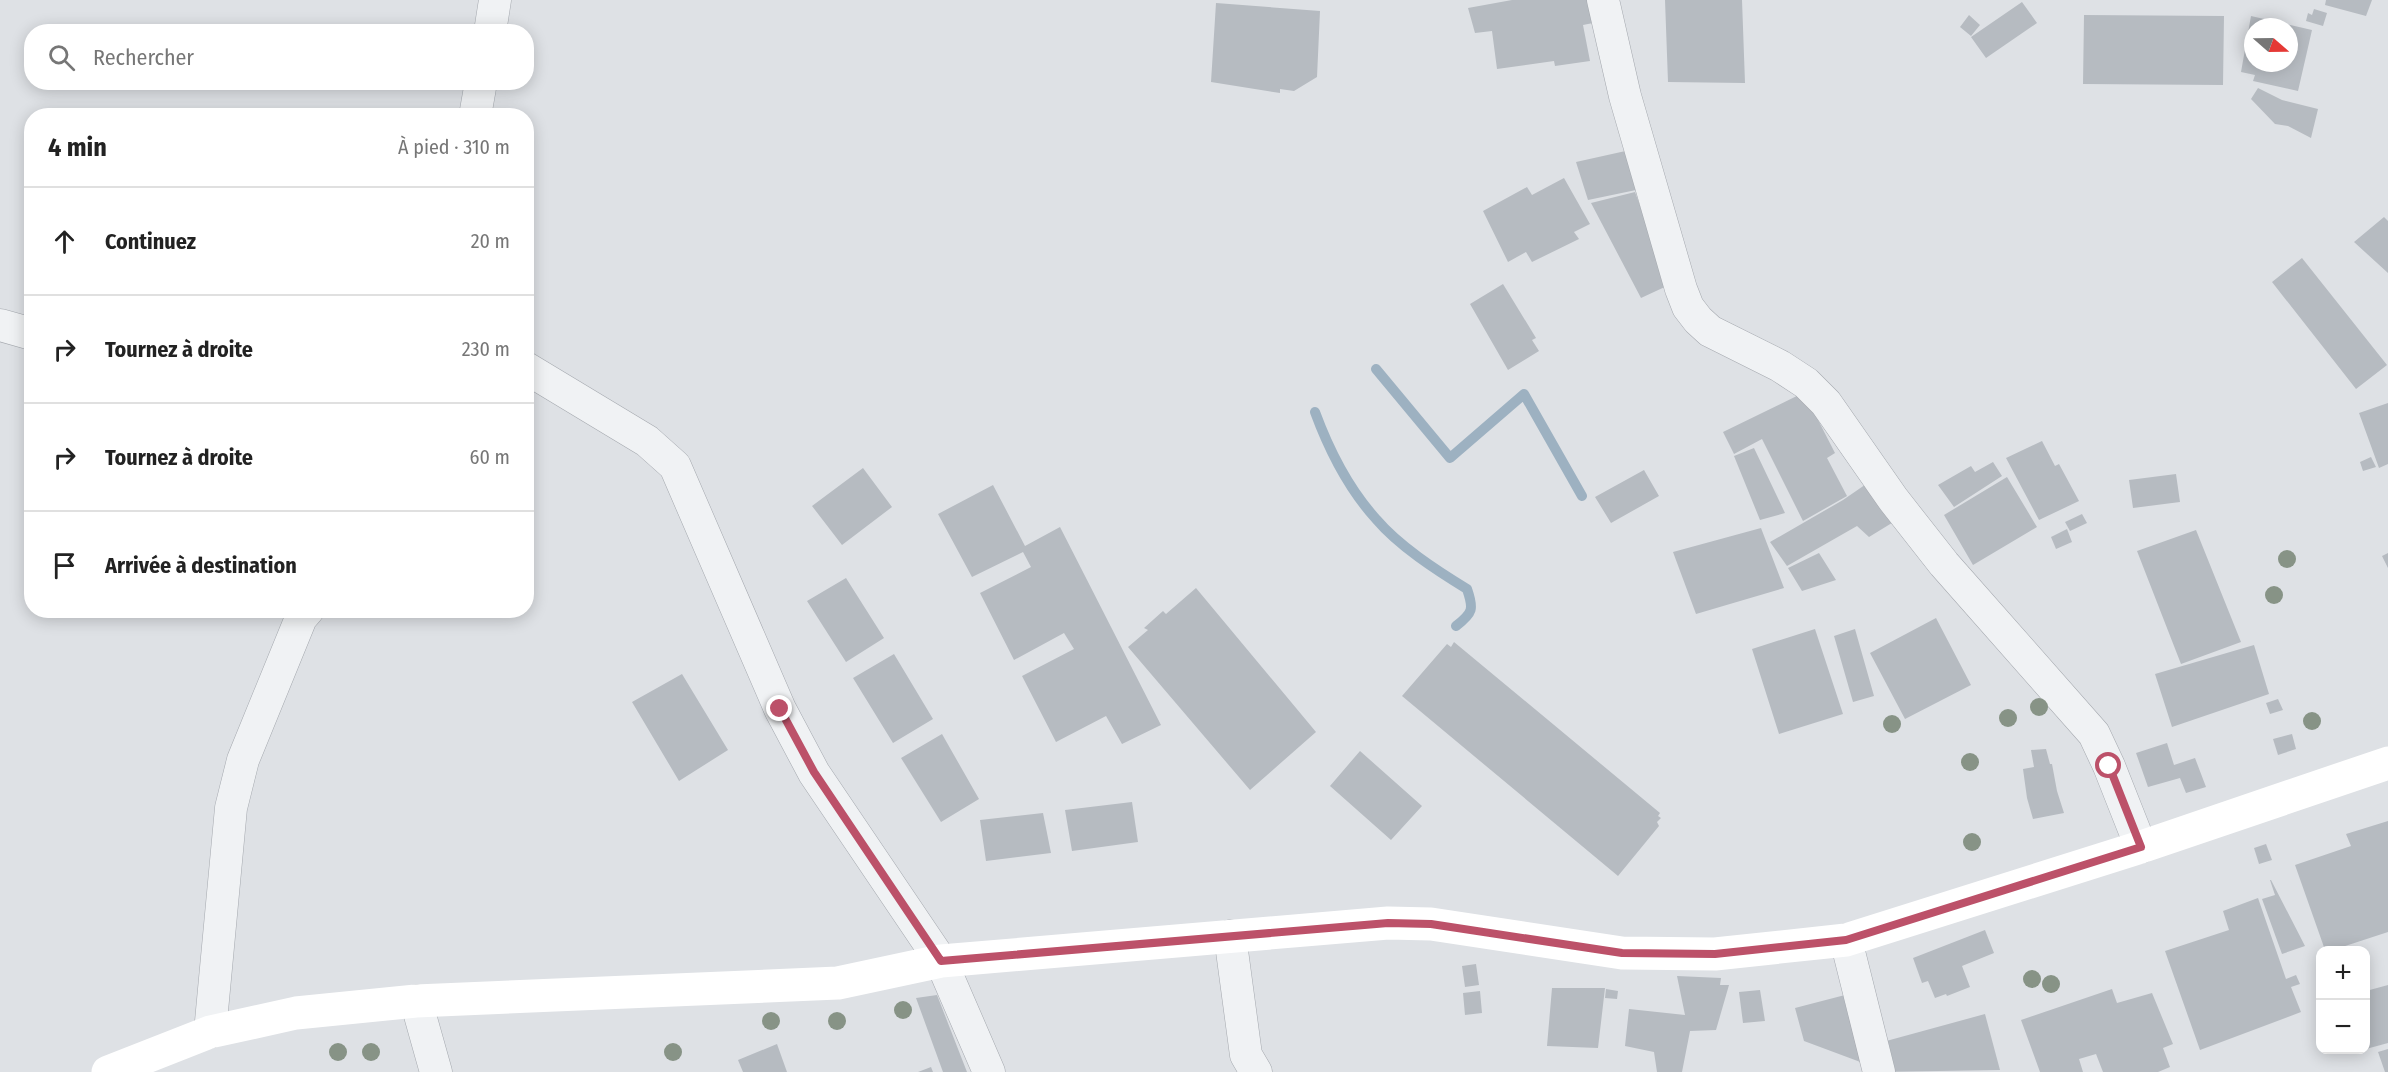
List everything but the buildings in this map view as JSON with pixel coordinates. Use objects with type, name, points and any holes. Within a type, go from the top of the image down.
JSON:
[{"type":"main road","points":[[108,1072],[210,1032],[296,1013],[416,1001],[838,983],[941,961],[1388,923],[1431,924],[1622,953],[1715,954],[1846,940],[2141,847],[2388,763]]},
{"type":"street","points":[[491,24],[495,0]]},
{"type":"street","points":[[1603,0],[1625,96],[1688,307],[1710,331],[1780,366],[1806,383],[1826,403],[1893,499],[1944,564],[2094,734],[2141,847]]},
{"type":"street","points":[[476,108],[480,90]]},
{"type":"street","points":[[0,325],[24,332]]},
{"type":"street","points":[[534,373],[647,441],[675,466],[780,709],[814,772],[941,961],[989,1072]]},
{"type":"street","points":[[210,1032],[231,808],[243,760],[301,618]]},
{"type":"street","points":[[1230,936],[1246,1055],[1256,1072]]},
{"type":"street","points":[[1846,940],[1878,1072]]},
{"type":"street","points":[[416,1001],[436,1072]]},
{"type":"waterway","points":[[1376,369],[1450,458],[1524,394],[1582,496]]},
{"type":"waterway","points":[[1315,412],[1340,468],[1376,519],[1407,548],[1467,589],[1471,601],[1469,614],[1456,626]]},
{"type":"route","points":[[780,709],[814,772],[941,961],[1388,923],[1431,924],[1622,953],[1715,954],[1846,940],[2141,847],[2109,766]]}]
